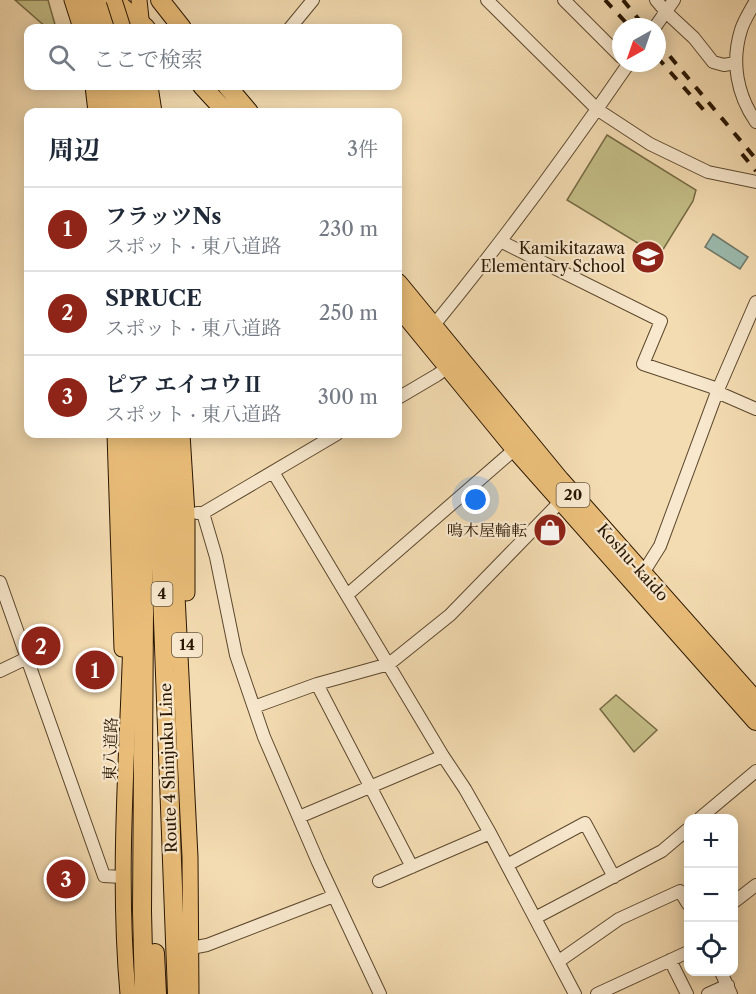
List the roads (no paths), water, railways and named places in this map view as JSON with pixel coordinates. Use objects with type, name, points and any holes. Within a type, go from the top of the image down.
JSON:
[{"type":"highway","points":[[85,0],[93,24]]},
{"type":"highway","points":[[102,0],[110,24]]},
{"type":"highway","points":[[114,0],[141,24]]},
{"type":"highway","points":[[160,0],[179,24]]},
{"type":"highway","points":[[109,90],[111,108]]},
{"type":"highway","points":[[125,90],[127,108]]},
{"type":"highway","points":[[216,90],[233,95],[245,108]]},
{"type":"highway","name":"Koshu-kaido","points":[[402,289],[448,367],[515,449],[756,721]]},
{"type":"highway","name":"Koshu-kaido","points":[[402,309],[429,332],[756,701]]},
{"type":"highway","name":"Route 4 Shinjuku Line","points":[[140,438],[144,994]]},
{"type":"highway","name":"Route 4 Shinjuku Line","points":[[156,438],[177,994]]},
{"type":"highway","points":[[144,754],[153,881],[157,994]]},
{"type":"highway","points":[[166,994],[167,755]]},
{"type":"main road","points":[[62,0],[69,24]]},
{"type":"main road","points":[[72,0],[80,24]]},
{"type":"main road","points":[[114,0],[122,24]]},
{"type":"main road","points":[[139,0],[143,24]]},
{"type":"main road","points":[[83,90],[86,108]]},
{"type":"main road","points":[[93,90],[96,108]]},
{"type":"main road","points":[[137,90],[140,108]]},
{"type":"main road","points":[[151,90],[153,108]]},
{"type":"main road","points":[[115,438],[126,790]]},
{"type":"main road","name":"東八道路","points":[[126,438],[132,595],[122,877],[123,934],[128,994]]},
{"type":"main road","name":"14","points":[[169,438],[190,857]]},
{"type":"main road","name":"14","points":[[182,438],[187,514],[191,994]]},
{"type":"street","points":[[293,24],[313,0]]},
{"type":"street","points":[[487,0],[598,110],[650,144],[708,172],[756,182]]},
{"type":"street","points":[[564,0],[612,48]]},
{"type":"street","points":[[656,0],[694,38],[713,62],[724,65],[735,63]]},
{"type":"street","points":[[662,18],[674,0]]},
{"type":"street","points":[[756,0],[741,29],[735,63],[740,92],[756,122]]},
{"type":"street","points":[[429,332],[502,242],[598,110],[620,72]]},
{"type":"street","points":[[502,242],[662,321],[643,364],[712,387],[717,392],[756,410]]},
{"type":"street","points":[[643,573],[660,546],[717,392],[756,302]]},
{"type":"street","points":[[402,396],[448,367]]},
{"type":"street","points":[[187,514],[203,513],[330,438]]},
{"type":"street","points":[[347,595],[515,449]]},
{"type":"street","points":[[273,472],[465,789],[575,994]]},
{"type":"street","points":[[254,707],[317,684],[388,664],[450,615],[561,501]]},
{"type":"street","points":[[203,513],[216,557],[236,655],[264,737],[380,994]]},
{"type":"street","points":[[0,582],[3,597],[27,658],[104,876],[122,877]]},
{"type":"street","points":[[0,671],[27,658]]},
{"type":"street","points":[[317,684],[412,867]]},
{"type":"street","points":[[299,817],[443,756]]},
{"type":"street","points":[[706,814],[756,771]]},
{"type":"street","points":[[507,865],[585,823],[614,877]]},
{"type":"street","points":[[535,918],[662,851],[684,832]]},
{"type":"street","points":[[379,881],[490,833]]},
{"type":"street","points":[[738,899],[756,885]]},
{"type":"street","points":[[559,961],[619,919],[680,891],[684,898]]},
{"type":"street","points":[[190,948],[207,945],[334,896]]},
{"type":"street","points":[[597,994],[684,954]]},
{"type":"street","points":[[670,960],[687,994]]},
{"type":"street","points":[[708,994],[729,989]]},
{"type":"railway","points":[[605,0],[622,18]]},
{"type":"railway","points":[[623,0],[638,18]]},
{"type":"railway","points":[[666,52],[756,159]]},
{"type":"railway","points":[[666,67],[709,116]]},
{"type":"railway","points":[[742,154],[756,171]]},
{"type":"place","name":"Kamikitazawa Elementary School","points":[[648,257]]},
{"type":"place","name":"鳴木屋輪転","points":[[550,530]]},
{"type":"place","name":"SPRUCE","points":[[41,646]]},
{"type":"place","name":"フラッツNs","points":[[95,670]]},
{"type":"place","name":"ピア エイコウⅡ","points":[[66,879]]}]
